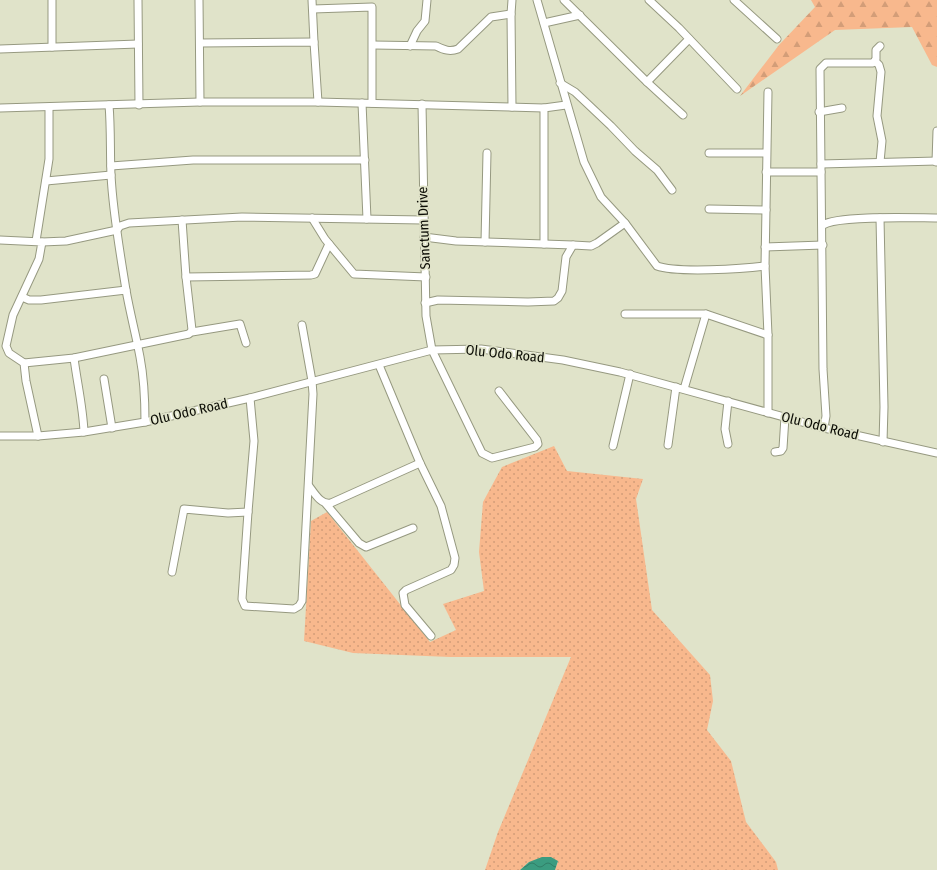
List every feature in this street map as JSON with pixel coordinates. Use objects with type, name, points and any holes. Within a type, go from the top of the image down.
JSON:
[{"type":"street","points":[[52,0],[52,47]]},
{"type":"street","points":[[138,0],[139,105]]},
{"type":"street","points":[[199,0],[200,102]]},
{"type":"street","points":[[312,0],[318,102]]},
{"type":"street","points":[[410,46],[416,32],[426,21],[427,0]]},
{"type":"street","points":[[512,0],[510,14],[512,107]]},
{"type":"street","points":[[537,0],[584,162],[601,197],[624,223],[657,266],[663,268],[765,266]]},
{"type":"street","points":[[564,0],[647,82],[683,114]]},
{"type":"street","points":[[649,0],[737,89]]},
{"type":"street","points":[[734,0],[777,39]]},
{"type":"street","points":[[313,9],[372,4],[372,103]]},
{"type":"street","points":[[373,45],[436,46],[444,50],[452,51],[458,49],[491,17],[510,14]]},
{"type":"street","points":[[544,23],[580,15]]},
{"type":"street","points":[[647,82],[689,39]]},
{"type":"street","points":[[200,43],[314,42]]},
{"type":"street","points":[[0,49],[138,44]]},
{"type":"street","points":[[880,46],[876,50],[875,61],[879,65],[881,72],[877,116],[882,141],[880,162]]},
{"type":"street","points":[[824,428],[826,416],[823,369],[823,225],[819,74],[822,65],[826,64],[870,64],[875,61]]},
{"type":"street","points":[[560,83],[575,92],[611,126],[634,151],[657,170],[672,190]]},
{"type":"street","points":[[768,92],[765,247],[768,335],[768,413]]},
{"type":"street","points":[[0,108],[49,108],[200,102],[318,102],[544,108],[566,104]]},
{"type":"street","points":[[362,103],[367,219]]},
{"type":"street","name":"Sanctum Drive","points":[[422,104],[423,220],[426,277],[425,303],[432,350],[482,453],[492,458],[535,447],[538,444],[537,440],[499,391]]},
{"type":"street","points":[[109,105],[112,135],[111,175],[117,230],[144,389],[145,422]]},
{"type":"street","points":[[49,108],[49,159],[39,242],[39,259],[13,315],[6,346],[9,353],[24,363],[74,358],[192,332],[240,324],[246,343]]},
{"type":"street","points":[[544,108],[544,244]]},
{"type":"street","points":[[819,112],[842,108]]},
{"type":"street","points":[[821,164],[937,161],[937,131]]},
{"type":"street","points":[[485,242],[486,153]]},
{"type":"street","points":[[709,153],[766,153]]},
{"type":"street","points":[[111,166],[193,160],[365,160]]},
{"type":"street","points":[[766,172],[821,172]]},
{"type":"street","points":[[46,181],[111,175]]},
{"type":"street","points":[[709,209],[766,210]]},
{"type":"street","points":[[0,240],[39,242],[66,241],[117,230],[120,226],[129,223],[242,217],[423,220]]},
{"type":"street","points":[[312,218],[329,244],[354,274],[426,277]]},
{"type":"street","points":[[823,225],[830,222],[880,218],[937,218]]},
{"type":"street","points":[[880,218],[884,399],[883,442]]},
{"type":"street","points":[[182,220],[192,332]]},
{"type":"street","points":[[424,237],[456,241],[591,246],[624,223]]},
{"type":"street","points":[[186,277],[316,274],[329,244]]},
{"type":"street","points":[[765,247],[823,244]]},
{"type":"street","points":[[425,303],[444,300],[528,302],[554,301],[558,298],[562,291],[566,258],[573,245]]},
{"type":"street","points":[[22,297],[29,300],[41,300],[126,290]]},
{"type":"street","points":[[625,314],[706,314],[768,335]]},
{"type":"street","points":[[684,389],[706,314]]},
{"type":"street","points":[[250,398],[254,441],[242,599],[245,606],[294,609],[299,606],[302,601],[309,486],[312,381],[302,325]]},
{"type":"street","name":"Olu Odo Road","points":[[0,436],[38,436],[112,428],[250,398],[432,350],[481,349],[563,360],[630,374],[824,428],[937,453]]},
{"type":"street","points":[[74,358],[78,389],[82,404],[84,432]]},
{"type":"street","points":[[24,363],[26,381],[38,436]]},
{"type":"street","points":[[379,365],[420,463],[441,506],[455,558],[454,565],[451,570],[406,590],[403,593],[405,604],[431,636]]},
{"type":"street","points":[[613,446],[630,374]]},
{"type":"street","points":[[104,379],[112,428]]},
{"type":"street","points":[[668,445],[676,387]]},
{"type":"street","points":[[728,401],[725,429],[728,444]]},
{"type":"street","points":[[775,452],[780,452],[783,448],[785,417]]},
{"type":"street","points":[[326,504],[420,463]]},
{"type":"street","points":[[309,486],[359,543],[366,547],[414,528]]},
{"type":"street","points":[[172,572],[184,509],[228,513],[248,512]]},
{"type":"green space","points":[[811,0],[937,0],[937,67],[932,65],[912,27],[835,30],[740,96],[779,45],[815,7]]},
{"type":"green space","points":[[554,446],[567,471],[643,479],[636,499],[652,610],[710,675],[713,701],[707,730],[731,761],[746,822],[776,862],[778,870],[555,870],[558,861],[529,862],[520,870],[485,870],[498,832],[571,657],[450,657],[353,653],[304,641],[311,521],[327,512],[430,642],[456,630],[443,604],[484,591],[479,552],[483,502],[502,467]]},
{"type":"water","points":[[542,857],[551,857],[558,861],[555,870],[520,870],[529,862]]}]
